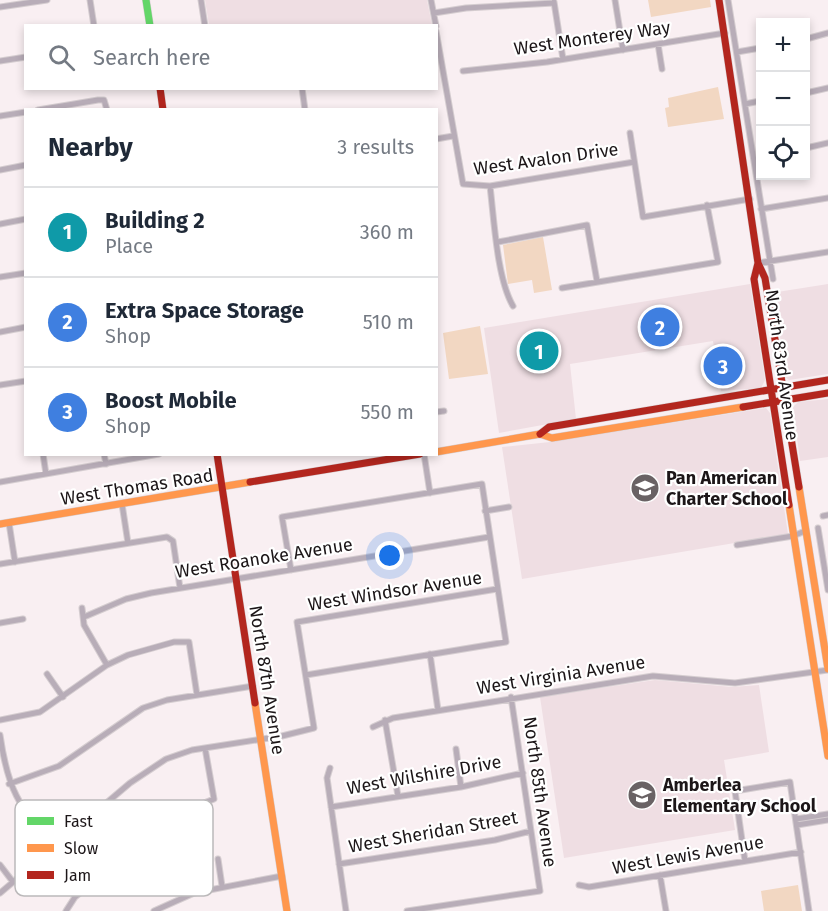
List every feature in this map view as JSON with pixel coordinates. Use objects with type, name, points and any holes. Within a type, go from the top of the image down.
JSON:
[{"type":"main road","points":[[146,0],[150,24]]},
{"type":"main road","name":"North 83rd Avenue","points":[[719,0],[758,263],[765,278],[828,669]]},
{"type":"main road","points":[[163,90],[163,108]]},
{"type":"main road","name":"North 83rd Avenue","points":[[758,263],[754,279],[828,756]]},
{"type":"main road","points":[[438,452],[540,434],[549,427],[828,380]]},
{"type":"main road","points":[[540,434],[552,438],[828,393]]},
{"type":"main road","points":[[650,410],[651,422]]},
{"type":"main road","name":"North 87th Avenue","points":[[217,456],[287,911]]},
{"type":"main road","name":"West Thomas Road","points":[[0,524],[411,456]]},
{"type":"street","points":[[0,7],[47,0]]},
{"type":"street","points":[[90,0],[94,24]]},
{"type":"street","points":[[201,0],[205,24]]},
{"type":"street","points":[[431,0],[436,24]]},
{"type":"street","points":[[615,0],[623,50]]},
{"type":"street","name":"North 83rd Avenue","points":[[728,0],[772,279]]},
{"type":"street","points":[[434,13],[490,3],[554,2],[564,59]]},
{"type":"street","name":"West Monterey Way","points":[[464,70],[564,59],[725,33]]},
{"type":"street","points":[[810,38],[828,33]]},
{"type":"street","points":[[658,44],[662,69]]},
{"type":"street","points":[[736,52],[756,49]]},
{"type":"street","points":[[438,51],[453,136],[438,139]]},
{"type":"street","points":[[0,61],[24,57]]},
{"type":"street","points":[[810,92],[828,88]]},
{"type":"street","points":[[302,90],[305,108]]},
{"type":"street","points":[[51,108],[104,100],[106,108]]},
{"type":"street","points":[[745,104],[756,102]]},
{"type":"street","points":[[0,116],[24,112]]},
{"type":"street","points":[[630,133],[643,216],[750,199]]},
{"type":"street","name":"West Avalon Drive","points":[[453,136],[463,184],[490,186],[634,162]]},
{"type":"street","points":[[810,146],[828,143]]},
{"type":"street","points":[[0,170],[24,165]]},
{"type":"street","points":[[490,186],[507,297],[513,306]]},
{"type":"street","points":[[761,209],[828,198]]},
{"type":"street","points":[[561,288],[718,262],[708,206]]},
{"type":"street","points":[[0,224],[24,219]]},
{"type":"street","points":[[498,242],[587,225],[597,281]]},
{"type":"street","points":[[758,263],[828,252]]},
{"type":"street","points":[[0,277],[24,273]]},
{"type":"street","points":[[0,332],[24,327]]},
{"type":"street","points":[[0,385],[24,381]]},
{"type":"street","points":[[438,412],[444,411]]},
{"type":"street","points":[[43,456],[46,474]]},
{"type":"street","points":[[104,456],[106,464]]},
{"type":"street","points":[[0,482],[148,456]]},
{"type":"street","points":[[364,456],[366,464]]},
{"type":"street","points":[[422,456],[430,493]]},
{"type":"street","points":[[110,800],[146,770],[173,756],[314,728],[306,675],[506,642],[482,484],[282,517],[291,570]]},
{"type":"street","points":[[122,504],[128,543]]},
{"type":"street","points":[[485,511],[509,507]]},
{"type":"street","points":[[9,523],[15,562]]},
{"type":"street","points":[[818,528],[828,590]]},
{"type":"street","points":[[737,545],[793,536],[805,531]]},
{"type":"street","points":[[0,564],[171,537],[180,588]]},
{"type":"street","name":"West Roanoke Avenue","points":[[84,617],[126,599],[180,588],[489,537]]},
{"type":"street","name":"West Windsor Avenue","points":[[306,675],[297,622],[497,590]]},
{"type":"street","points":[[82,608],[84,625],[107,665]]},
{"type":"street","points":[[0,623],[23,619]]},
{"type":"street","points":[[0,720],[40,712],[107,665],[148,648],[174,642],[189,642],[197,695]]},
{"type":"street","points":[[430,654],[438,710]]},
{"type":"street","name":"West Virginia Avenue","points":[[374,727],[385,720],[438,710],[653,676],[735,683],[828,669]]},
{"type":"street","points":[[47,674],[63,697]]},
{"type":"street","points":[[9,784],[59,766],[143,708],[167,700],[253,686]]},
{"type":"street","name":"North 85th Avenue","points":[[464,903],[540,891],[511,698]]},
{"type":"street","points":[[385,720],[398,796]]},
{"type":"street","points":[[0,735],[9,784],[18,800]]},
{"type":"street","points":[[205,748],[214,799],[212,800]]},
{"type":"street","points":[[456,749],[461,788]]},
{"type":"street","points":[[330,768],[327,778],[346,911]]},
{"type":"street","name":"West Wilshire Drive","points":[[331,807],[461,788],[523,773]]},
{"type":"street","points":[[745,861],[735,791],[790,782],[808,911]]},
{"type":"street","points":[[796,822],[828,814]]},
{"type":"street","points":[[815,819],[828,820]]},
{"type":"street","name":"West Sheridan Street","points":[[339,864],[495,840],[531,831]]},
{"type":"street","name":"West Lewis Avenue","points":[[579,885],[589,887],[801,852]]},
{"type":"street","points":[[218,859],[222,886]]},
{"type":"street","points":[[0,865],[13,882],[0,892]]},
{"type":"street","points":[[660,875],[666,911]]},
{"type":"street","points":[[213,888],[282,876]]},
{"type":"street","points":[[66,911],[76,896]]},
{"type":"street","points":[[154,911],[187,896]]},
{"type":"street","points":[[406,911],[464,903],[465,911]]},
{"type":"shaded area","points":[[205,0],[427,0],[432,24],[209,24]]},
{"type":"shaded area","points":[[648,0],[710,0],[711,7],[651,17]]},
{"type":"shaded area","points":[[718,87],[724,119],[668,127],[665,108],[669,107],[668,98]]},
{"type":"shaded area","points":[[543,237],[552,290],[534,293],[532,280],[508,284],[503,245]]},
{"type":"shaded area","points":[[750,284],[765,380],[761,388],[721,391],[713,341],[570,364],[576,419],[499,433],[484,328]]},
{"type":"shaded area","points":[[828,284],[828,374],[789,380],[784,376],[782,346],[771,293]]},
{"type":"shaded area","points":[[480,326],[488,374],[449,379],[443,333]]},
{"type":"shaded area","points":[[828,399],[828,457],[800,461],[793,407],[798,402]]},
{"type":"shaded area","name":"Pan American Charter School","points":[[766,408],[770,413],[788,534],[522,579],[502,447],[550,442]]},
{"type":"shaded area","name":"Amberlea Elementary School","points":[[655,680],[732,687],[759,685],[769,752],[724,760],[735,830],[564,858],[540,697]]},
{"type":"shaded area","points":[[798,885],[802,911],[764,911],[761,891]]},
{"type":"traffic: fast","points":[[146,0],[150,24]]},
{"type":"traffic: slow","points":[[438,452],[540,434],[552,438],[743,407]]},
{"type":"traffic: slow","points":[[0,524],[250,482]]},
{"type":"traffic: slow","points":[[799,487],[828,669]]},
{"type":"traffic: slow","points":[[789,505],[828,756]]},
{"type":"traffic: slow","points":[[255,703],[287,911]]},
{"type":"traffic: jam","points":[[719,0],[758,263],[765,278],[799,487]]},
{"type":"traffic: jam","points":[[160,90],[163,108]]},
{"type":"traffic: jam","points":[[758,263],[754,279],[789,505]]},
{"type":"traffic: jam","points":[[540,434],[549,427],[828,380]]},
{"type":"traffic: jam","points":[[743,407],[828,393]]},
{"type":"traffic: jam","points":[[217,456],[255,703]]},
{"type":"traffic: jam","points":[[250,482],[408,456]]},
{"type":"place","name":"Extra Space Storage","points":[[660,327]]},
{"type":"place","name":"Building 2","points":[[539,351]]},
{"type":"place","name":"Boost Mobile","points":[[723,366]]},
{"type":"place","name":"Pan American Charter School","points":[[645,488]]},
{"type":"place","name":"Amberlea Elementary School","points":[[642,795]]}]
